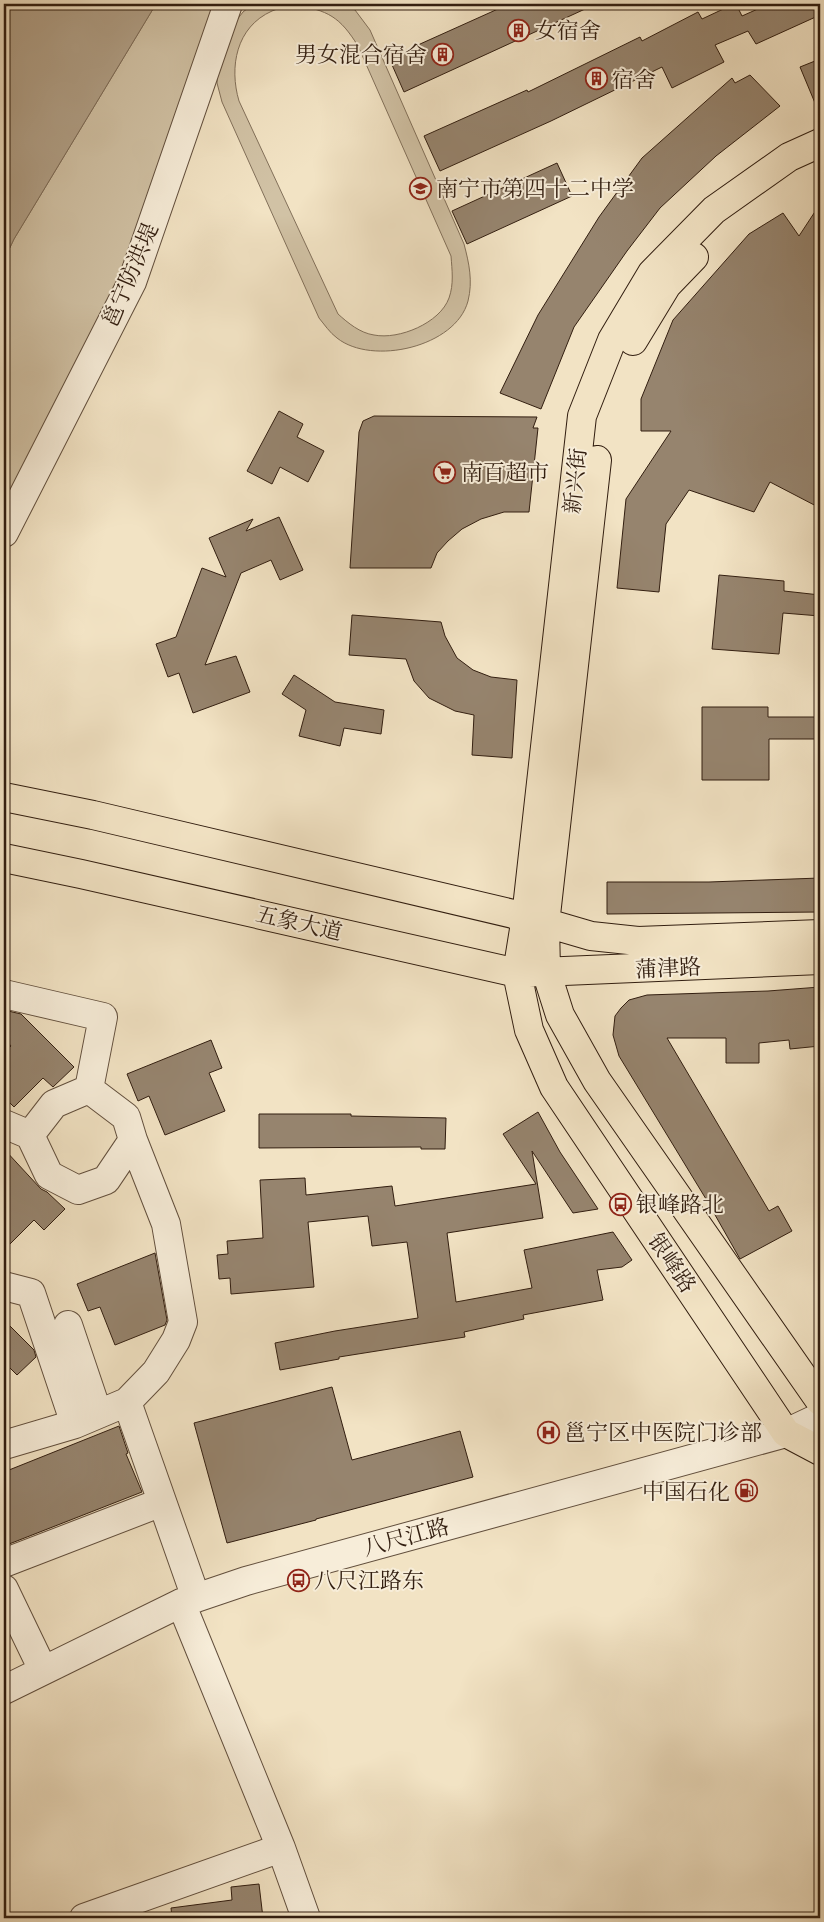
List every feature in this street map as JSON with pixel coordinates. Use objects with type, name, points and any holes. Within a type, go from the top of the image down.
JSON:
[{"type":"main road","name":"新兴街","points":[[535,920],[582,416],[612,340],[652,273],[714,210],[789,157],[820,142]]},
{"type":"main road","name":"新兴街","points":[[535,920],[601,421],[629,349],[668,285],[726,224],[798,174],[820,163]]},
{"type":"main road","points":[[4,797],[92,815],[535,920],[517,973]]},
{"type":"main road","name":"五象大道","points":[[4,858],[517,973]]},
{"type":"main road","name":"蒲津路","points":[[535,920],[592,936],[638,941],[820,934]]},
{"type":"main road","name":"银峰路","points":[[535,920],[546,971],[560,1015],[597,1081],[820,1401]]},
{"type":"main road","name":"蒲津路","points":[[517,973],[623,970],[820,960]]},
{"type":"main road","name":"银峰路","points":[[517,973],[529,1030],[554,1086],[786,1433],[820,1452]]},
{"type":"street","name":"邕宁防洪堤","points":[[4,533],[132,282],[228,4]]},
{"type":"street","points":[[4,994],[103,1017],[89,1088]]},
{"type":"street","points":[[30,1135],[54,1104],[89,1088]]},
{"type":"street","points":[[4,1445],[87,1419],[127,1402],[156,1372],[176,1340],[183,1322],[166,1224],[126,1117],[89,1088]]},
{"type":"street","points":[[4,1124],[30,1135],[49,1175],[78,1190],[106,1180],[133,1140]]},
{"type":"street","points":[[4,1286],[31,1293],[87,1419]]},
{"type":"street","points":[[68,1325],[87,1419]]},
{"type":"street","points":[[127,1402],[162,1502],[188,1600],[306,1918]]},
{"type":"street","name":"八尺江路","points":[[4,1690],[188,1600],[246,1581],[786,1433],[820,1417]]},
{"type":"street","points":[[4,1563],[162,1502]]},
{"type":"street","points":[[4,1589],[44,1670]]},
{"type":"street","points":[[84,1918],[281,1848]]},
{"type":"shaded area","points":[[4,4],[156,4],[14,239],[4,260]]},
{"type":"shaded area","points":[[156,4],[228,4],[132,282],[4,533],[4,260],[14,239]]},
{"type":"shaded area","points":[[253,4],[347,4],[355,10],[370,30],[464,244],[470,272],[468,301],[460,317],[447,330],[431,340],[391,351],[371,350],[352,346],[337,338],[319,318],[222,102],[217,83],[218,67],[232,26],[243,12]],"holes":[[[294,5],[332,16],[345,28],[358,46],[451,256],[452,288],[444,307],[428,322],[406,332],[384,336],[369,334],[354,327],[338,314],[239,101],[236,88],[236,62],[238,49],[250,27],[260,18],[274,10]]]},
{"type":"building","points":[[509,4],[596,4],[404,92],[389,58]]},
{"type":"building","points":[[736,4],[742,16],[769,4],[820,4],[820,15],[756,44],[748,31],[715,45],[724,62],[672,88],[662,67],[551,121],[440,171],[424,136],[527,90],[528,92],[640,37],[642,41],[698,12],[702,19]]},
{"type":"building","points":[[820,59],[820,115],[800,67]]},
{"type":"building","points":[[750,75],[780,106],[716,156],[660,208],[627,251],[574,327],[541,409],[500,393],[538,315],[599,217],[642,158],[732,78],[735,83]]},
{"type":"building","points":[[557,163],[572,196],[467,244],[452,211]]},
{"type":"building","points":[[820,204],[820,508],[770,482],[754,512],[689,490],[666,524],[659,592],[617,588],[626,499],[671,431],[641,431],[641,399],[673,320],[749,234],[783,213],[799,236]]},
{"type":"building","points":[[279,411],[303,424],[297,437],[324,451],[308,482],[280,467],[272,484],[247,471]]},
{"type":"building","name":"南百超市","points":[[374,416],[537,417],[533,428],[538,428],[529,512],[504,512],[481,519],[462,529],[437,553],[431,568],[350,568],[359,432],[363,421]]},
{"type":"building","points":[[279,517],[303,570],[280,580],[271,560],[241,573],[205,665],[236,656],[250,692],[193,713],[179,673],[168,677],[156,644],[176,637],[202,568],[226,577],[209,538],[253,519],[246,531]]},
{"type":"building","points":[[719,575],[784,581],[784,591],[820,595],[820,616],[783,613],[779,654],[712,649]]},
{"type":"building","points":[[352,615],[441,622],[445,636],[457,658],[473,670],[491,677],[517,680],[512,758],[472,755],[474,715],[455,711],[429,698],[414,681],[406,659],[349,655]]},
{"type":"building","points":[[294,675],[335,702],[384,710],[381,734],[344,728],[340,746],[299,736],[306,710],[282,694]]},
{"type":"building","points":[[702,707],[768,707],[768,717],[820,717],[820,739],[769,739],[769,780],[702,780]]},
{"type":"building","points":[[820,878],[820,912],[607,914],[607,882],[709,882]]},
{"type":"building","points":[[820,987],[820,1046],[790,1049],[789,1040],[759,1043],[759,1063],[726,1063],[726,1038],[667,1038],[769,1211],[778,1206],[792,1231],[740,1259],[706,1199],[619,1056],[613,1035],[615,1016],[629,1000],[647,995],[768,991]]},
{"type":"building","points":[[4,1010],[21,1014],[74,1067],[53,1087],[43,1078],[14,1107],[4,1097],[4,1053],[11,1046],[4,1038]]},
{"type":"building","points":[[211,1040],[222,1068],[209,1073],[225,1111],[165,1135],[149,1096],[138,1101],[127,1074]]},
{"type":"building","points":[[538,1112],[560,1152],[598,1209],[573,1213],[532,1151],[543,1218],[447,1233],[456,1302],[532,1288],[524,1250],[613,1232],[632,1260],[622,1267],[597,1270],[603,1300],[523,1315],[524,1319],[464,1332],[465,1337],[339,1357],[339,1359],[280,1370],[275,1343],[418,1318],[407,1242],[372,1246],[368,1216],[308,1222],[314,1287],[231,1294],[230,1278],[219,1279],[217,1255],[228,1254],[227,1241],[263,1238],[260,1180],[305,1178],[306,1195],[392,1186],[395,1206],[536,1184],[503,1134]]},
{"type":"building","points":[[259,1114],[351,1114],[351,1116],[446,1118],[445,1149],[421,1149],[421,1147],[259,1148]]},
{"type":"building","points":[[4,1149],[41,1189],[47,1192],[65,1209],[44,1230],[34,1220],[4,1250]]},
{"type":"building","points":[[155,1253],[167,1320],[165,1325],[115,1345],[100,1307],[88,1311],[77,1284]]},
{"type":"building","points":[[4,1320],[34,1350],[36,1357],[17,1375],[4,1362]]},
{"type":"building","points":[[332,1387],[352,1460],[460,1431],[473,1477],[227,1543],[194,1423]]},
{"type":"building","points":[[119,1426],[128,1453],[126,1454],[142,1492],[4,1546],[4,1472]]},
{"type":"building","points":[[259,1884],[263,1918],[172,1918],[171,1908],[232,1900],[231,1887]]},
{"type":"place","name":"女宿舍","points":[[519,30]]},
{"type":"place","name":"男女混合宿舍","points":[[443,54]]},
{"type":"place","name":"宿舍","points":[[596,79]]},
{"type":"place","name":"南宁市第四十二中学","points":[[420,188]]},
{"type":"place","name":"南百超市","points":[[445,472]]},
{"type":"place","name":"银峰路北","points":[[620,1204]]},
{"type":"place","name":"邕宁区中医院门诊部","points":[[548,1432]]},
{"type":"place","name":"中国石化","points":[[746,1491]]},
{"type":"place","name":"八尺江路东","points":[[298,1580]]}]
